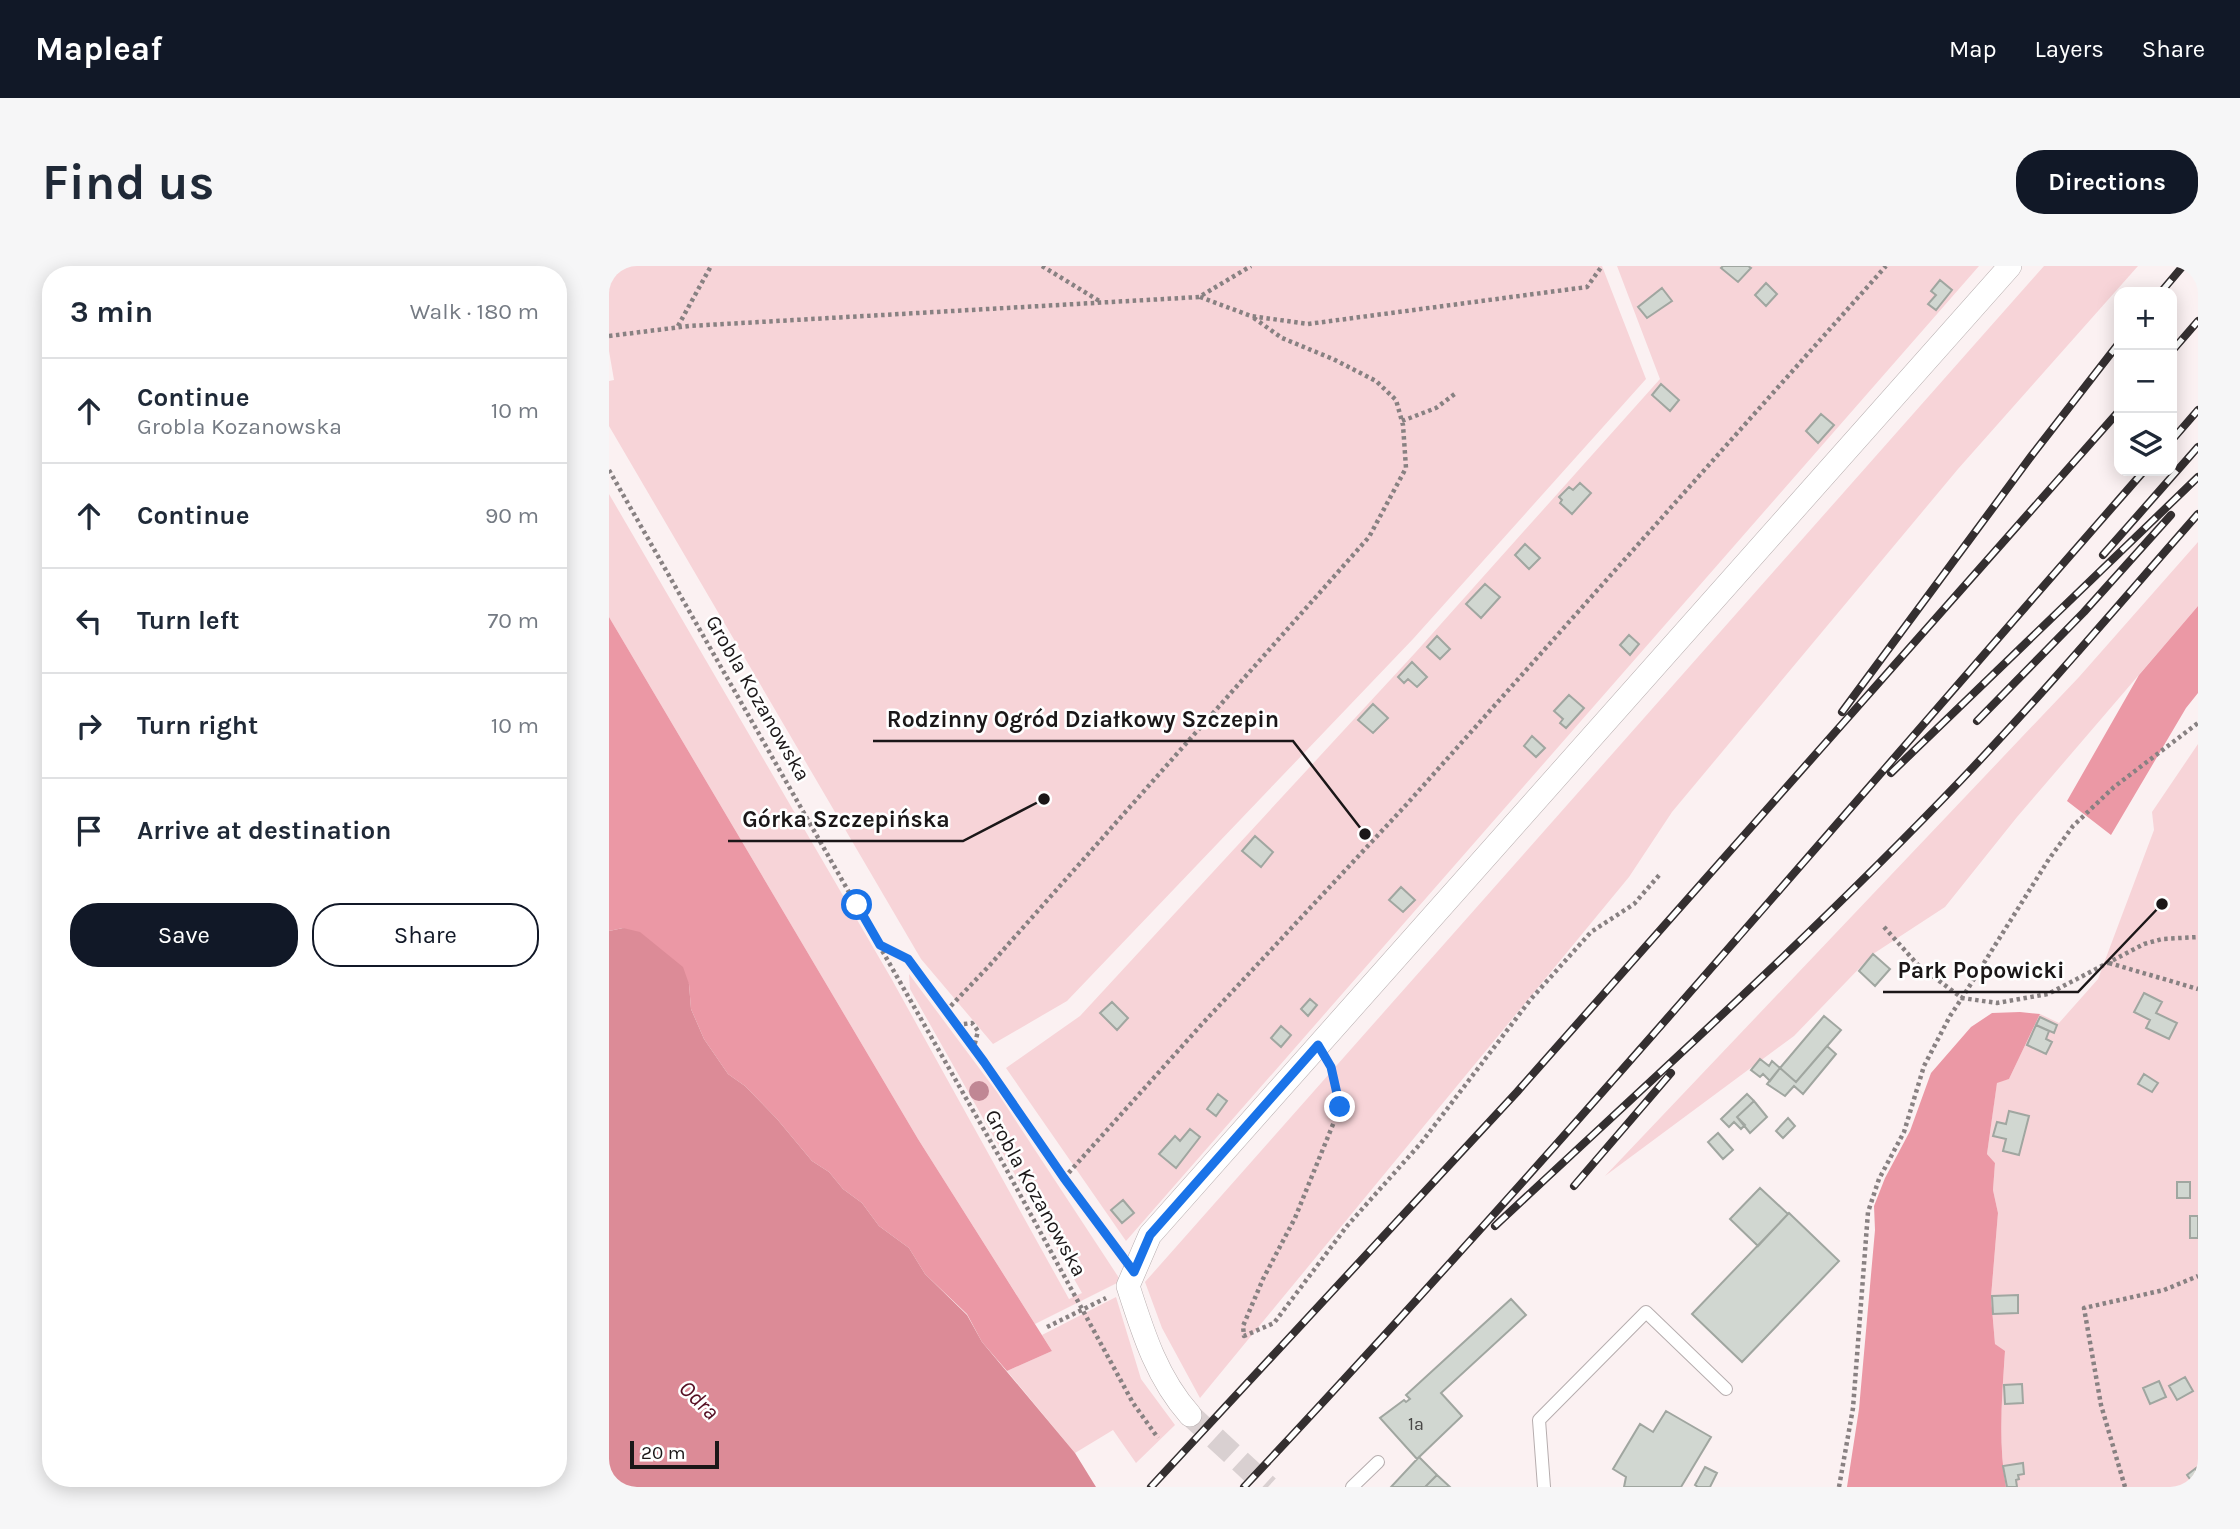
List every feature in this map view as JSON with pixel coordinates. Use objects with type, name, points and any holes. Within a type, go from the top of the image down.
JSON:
[{"type":"street","points":[[1190,1415],[1174,1397],[1147,1348],[1128,1286],[1150,1235],[2010,266]]},
{"type":"lane","points":[[1544,1487],[1539,1420],[1646,1312],[1726,1389]]},
{"type":"lane","points":[[1352,1487],[1378,1462]]},
{"type":"path","points":[[677,327],[711,266]]},
{"type":"path","points":[[1042,266],[1101,302]]},
{"type":"path","points":[[1199,297],[1251,266]]},
{"type":"path","points":[[609,336],[677,327],[1199,297],[1251,316],[1308,324],[1587,287],[1602,266]]},
{"type":"path","points":[[1064,1178],[1202,1024],[1406,805],[1886,266]]},
{"type":"path","points":[[946,1010],[998,956],[1369,537],[1406,468],[1402,421],[1396,400],[1376,381],[1333,359],[1282,338],[1251,316]]},
{"type":"path","points":[[1402,421],[1436,408],[1456,393]]},
{"type":"path","name":"Grobla Kozanowska","points":[[609,470],[1004,1165],[1133,1404],[1158,1438]]},
{"type":"path","points":[[1839,1487],[1853,1408],[1868,1212],[1879,1179],[1903,1132],[1924,1066],[1950,1016],[2073,826],[2114,787],[2198,723]]},
{"type":"path","points":[[1318,1045],[1331,1067],[1340,1107],[1295,1218],[1263,1279],[1243,1326],[1244,1336],[1273,1322],[1347,1226],[1421,1143],[1531,999],[1591,932],[1634,904],[1661,873]]},
{"type":"path","points":[[1884,927],[1918,965],[1962,998],[1997,1003],[2048,994],[2144,944],[2162,939],[2198,937]]},
{"type":"path","points":[[880,945],[908,959],[1134,1272]]},
{"type":"path","points":[[2109,963],[2198,989]]},
{"type":"path","points":[[957,1026],[972,1023],[978,1031],[974,1048]]},
{"type":"path","points":[[2125,1487],[2101,1405],[2084,1308],[2164,1290],[2198,1276]]},
{"type":"path","points":[[1047,1328],[1082,1310]]},
{"type":"shaded area","points":[[609,266],[1602,266],[1646,379],[1413,639],[1067,1001],[993,1044],[921,959],[609,426],[609,381],[614,380],[609,351]]},
{"type":"shaded area","points":[[1617,266],[1979,266],[1126,1241],[1006,1068],[1080,1016],[1415,653],[1660,379]]},
{"type":"shaded area","points":[[2044,266],[2138,266],[2119,287],[2114,287],[2114,293],[1958,469],[1672,812],[1629,877],[1200,1398],[1162,1328],[1145,1282]]},
{"type":"shaded area","points":[[609,494],[891,978],[1069,1299],[1082,1293],[910,989],[909,974],[997,1092],[1121,1281],[1035,1324],[918,1139],[609,617]]},
{"type":"shaded area","points":[[2198,542],[2198,606],[2017,817],[1945,907],[1873,954],[1794,1036],[1605,1176],[2079,677]]},
{"type":"shaded area","points":[[2198,606],[2198,693],[2186,708],[2111,835],[2067,801],[2139,675]]},
{"type":"shaded area","points":[[609,617],[918,1139],[1052,1351],[1007,1371],[982,1342],[967,1314],[925,1274],[909,1248],[879,1226],[862,1203],[843,1189],[829,1172],[812,1161],[777,1119],[745,1086],[728,1074],[704,1039],[691,1009],[689,984],[623,928],[609,931]]},
{"type":"shaded area","points":[[2198,744],[2198,1487],[2006,1487],[2001,1436],[2005,1352],[1995,1344],[1991,1297],[1998,1213],[1993,1190],[1995,1163],[1987,1154],[1997,1082],[2009,1079],[2040,1014],[2059,1023],[2098,979],[2154,830],[2152,812]]},
{"type":"shaded area","points":[[1992,1013],[2040,1014],[2009,1079],[1997,1083],[1987,1154],[1995,1163],[1993,1190],[1998,1213],[1991,1297],[1995,1344],[2005,1351],[2001,1436],[2006,1487],[1847,1487],[1859,1409],[1875,1230],[1874,1206],[1885,1178],[1910,1131],[1931,1073],[1971,1027]]},
{"type":"shaded area","points":[[1116,1297],[1141,1379],[1175,1425],[1136,1463],[1113,1430],[1075,1453],[1007,1371],[1052,1351],[1042,1335]]},
{"type":"water","name":"Odra","points":[[623,928],[640,932],[683,967],[689,984],[691,1009],[704,1039],[728,1074],[745,1086],[777,1119],[812,1161],[829,1172],[843,1189],[862,1203],[879,1226],[909,1248],[925,1274],[967,1315],[982,1342],[1075,1453],[1096,1487],[609,1487],[609,931]]},
{"type":"building","points":[[1721,268],[1751,268],[1738,282]]},
{"type":"building","points":[[1940,280],[1952,290],[1936,310],[1928,304],[1936,295],[1931,291]]},
{"type":"building","points":[[1766,283],[1777,294],[1766,306],[1755,295]]},
{"type":"building","points":[[1662,288],[1672,301],[1647,318],[1638,307]]},
{"type":"building","points":[[1661,384],[1679,400],[1670,411],[1652,395]]},
{"type":"building","points":[[1821,414],[1834,425],[1818,443],[1806,431]]},
{"type":"building","points":[[1580,483],[1591,493],[1572,514],[1560,503],[1562,500],[1559,497],[1569,487],[1573,490]]},
{"type":"building","points":[[1525,544],[1540,558],[1529,569],[1515,555]]},
{"type":"building","points":[[1485,584],[1500,597],[1481,618],[1466,604]]},
{"type":"building","points":[[1629,635],[1639,644],[1630,655],[1620,645]]},
{"type":"building","points":[[1437,636],[1450,649],[1440,659],[1427,647]]},
{"type":"building","points":[[1412,662],[1427,677],[1417,687],[1408,679],[1404,683],[1398,677]]},
{"type":"building","points":[[1569,695],[1584,708],[1566,728],[1560,723],[1563,719],[1554,711]]},
{"type":"building","points":[[1373,704],[1388,718],[1373,733],[1358,720]]},
{"type":"building","points":[[1532,736],[1545,748],[1536,757],[1524,746]]},
{"type":"building","points":[[1255,836],[1273,852],[1261,867],[1242,851]]},
{"type":"building","points":[[1401,887],[1415,900],[1403,912],[1389,900]]},
{"type":"building","points":[[1873,954],[1890,969],[1875,986],[1859,971]]},
{"type":"building","points":[[2144,993],[2162,1002],[2156,1013],[2177,1023],[2169,1039],[2146,1028],[2150,1020],[2134,1012]]},
{"type":"building","points":[[1310,999],[1317,1005],[1308,1016],[1301,1009]]},
{"type":"building","points":[[1112,1002],[1128,1018],[1117,1030],[1100,1013]]},
{"type":"building","points":[[1824,1016],[1841,1030],[1796,1082],[1780,1068]]},
{"type":"building","points":[[2040,1017],[2057,1025],[2054,1033],[2036,1025]]},
{"type":"building","points":[[2036,1025],[2049,1031],[2046,1039],[2052,1042],[2046,1054],[2027,1045]]},
{"type":"building","points":[[1281,1026],[1291,1035],[1281,1047],[1271,1038]]},
{"type":"building","points":[[1827,1046],[1836,1054],[1803,1094],[1794,1086],[1785,1096],[1767,1084],[1780,1068],[1796,1082]]},
{"type":"building","points":[[1760,1059],[1769,1066],[1772,1061],[1780,1068],[1770,1081],[1763,1074],[1760,1077],[1751,1070]]},
{"type":"building","points":[[2144,1074],[2158,1083],[2152,1092],[2138,1084]]},
{"type":"building","points":[[1218,1094],[1227,1101],[1216,1116],[1207,1109]]},
{"type":"building","points":[[1747,1094],[1754,1101],[1737,1117],[1745,1125],[1741,1129],[1734,1122],[1729,1127],[1721,1119]]},
{"type":"building","points":[[1754,1101],[1767,1117],[1750,1133],[1737,1117]]},
{"type":"building","points":[[2009,1111],[2029,1116],[2019,1155],[2003,1151],[2006,1139],[1993,1136],[1997,1122],[2006,1124]]},
{"type":"building","points":[[1788,1118],[1795,1126],[1783,1138],[1776,1131]]},
{"type":"building","points":[[1190,1129],[1200,1137],[1176,1168],[1159,1154],[1175,1136],[1180,1141]]},
{"type":"building","points":[[1718,1133],[1733,1150],[1723,1159],[1708,1142]]},
{"type":"building","points":[[2177,1182],[2190,1182],[2190,1198],[2177,1198]]},
{"type":"building","points":[[1760,1188],[1788,1214],[1758,1246],[1730,1219]]},
{"type":"building","points":[[1123,1200],[1134,1213],[1122,1223],[1111,1210]]},
{"type":"building","points":[[1789,1213],[1839,1261],[1742,1362],[1692,1314]]},
{"type":"building","points":[[2190,1216],[2198,1216],[2198,1238],[2190,1238]]},
{"type":"building","points":[[2018,1295],[2018,1313],[1993,1314],[1992,1296]]},
{"type":"building","points":[[1511,1299],[1526,1315],[1441,1393],[1462,1416],[1417,1459],[1380,1418],[1404,1400],[1406,1402],[1410,1399],[1406,1395]]},
{"type":"building","points":[[2185,1377],[2193,1391],[2177,1400],[2169,1386]]},
{"type":"building","points":[[2159,1381],[2166,1397],[2150,1404],[2143,1388]]},
{"type":"building","points":[[2022,1384],[2023,1403],[2005,1404],[2004,1385]]},
{"type":"building","points":[[1666,1411],[1711,1437],[1681,1487],[1624,1487],[1626,1477],[1613,1469],[1640,1424],[1653,1432]]},
{"type":"building","points":[[1419,1457],[1437,1475],[1425,1487],[1391,1487]]},
{"type":"building","points":[[2023,1463],[2024,1474],[2018,1475],[2017,1487],[2007,1487],[2003,1466]]},
{"type":"building","points":[[1705,1467],[1717,1473],[1710,1487],[1698,1487],[1695,1485]]},
{"type":"building","points":[[2196,1468],[2198,1484],[2195,1486],[2187,1475]]},
{"type":"building","points":[[1437,1475],[1450,1487],[1425,1487]]},
{"type":"tunnel","points":[[1190,1415],[1268,1487]]},
{"type":"railway","points":[[2165,287],[2183,266]]},
{"type":"railway","points":[[2173,350],[2198,321]]},
{"type":"railway","points":[[1842,712],[2032,455],[2114,349]]},
{"type":"railway","points":[[2177,434],[2198,410]]},
{"type":"railway","points":[[1151,1487],[1517,1092],[2117,413]]},
{"type":"railway","points":[[2103,555],[2198,447]]},
{"type":"railway","points":[[1244,1487],[1473,1237],[1699,983],[2140,476]]},
{"type":"railway","points":[[1891,773],[2198,477]]},
{"type":"railway","points":[[1495,1226],[1731,1006],[1906,837],[2023,714],[2198,514]]},
{"type":"railway","points":[[1977,721],[2084,612],[2171,515]]},
{"type":"railway","points":[[1574,1186],[1671,1073]]},
{"type":"place","name":"Górka Szczepińska","points":[[1044,799]]},
{"type":"place","name":"Rodzinny Ogród Działkowy Szczepin","points":[[1365,834]]},
{"type":"place","name":"Park Popowicki","points":[[2162,904]]},
{"type":"route","points":[[857,905],[880,945],[908,959],[1134,1272],[1150,1235],[1318,1045],[1331,1067],[1340,1107]]}]
